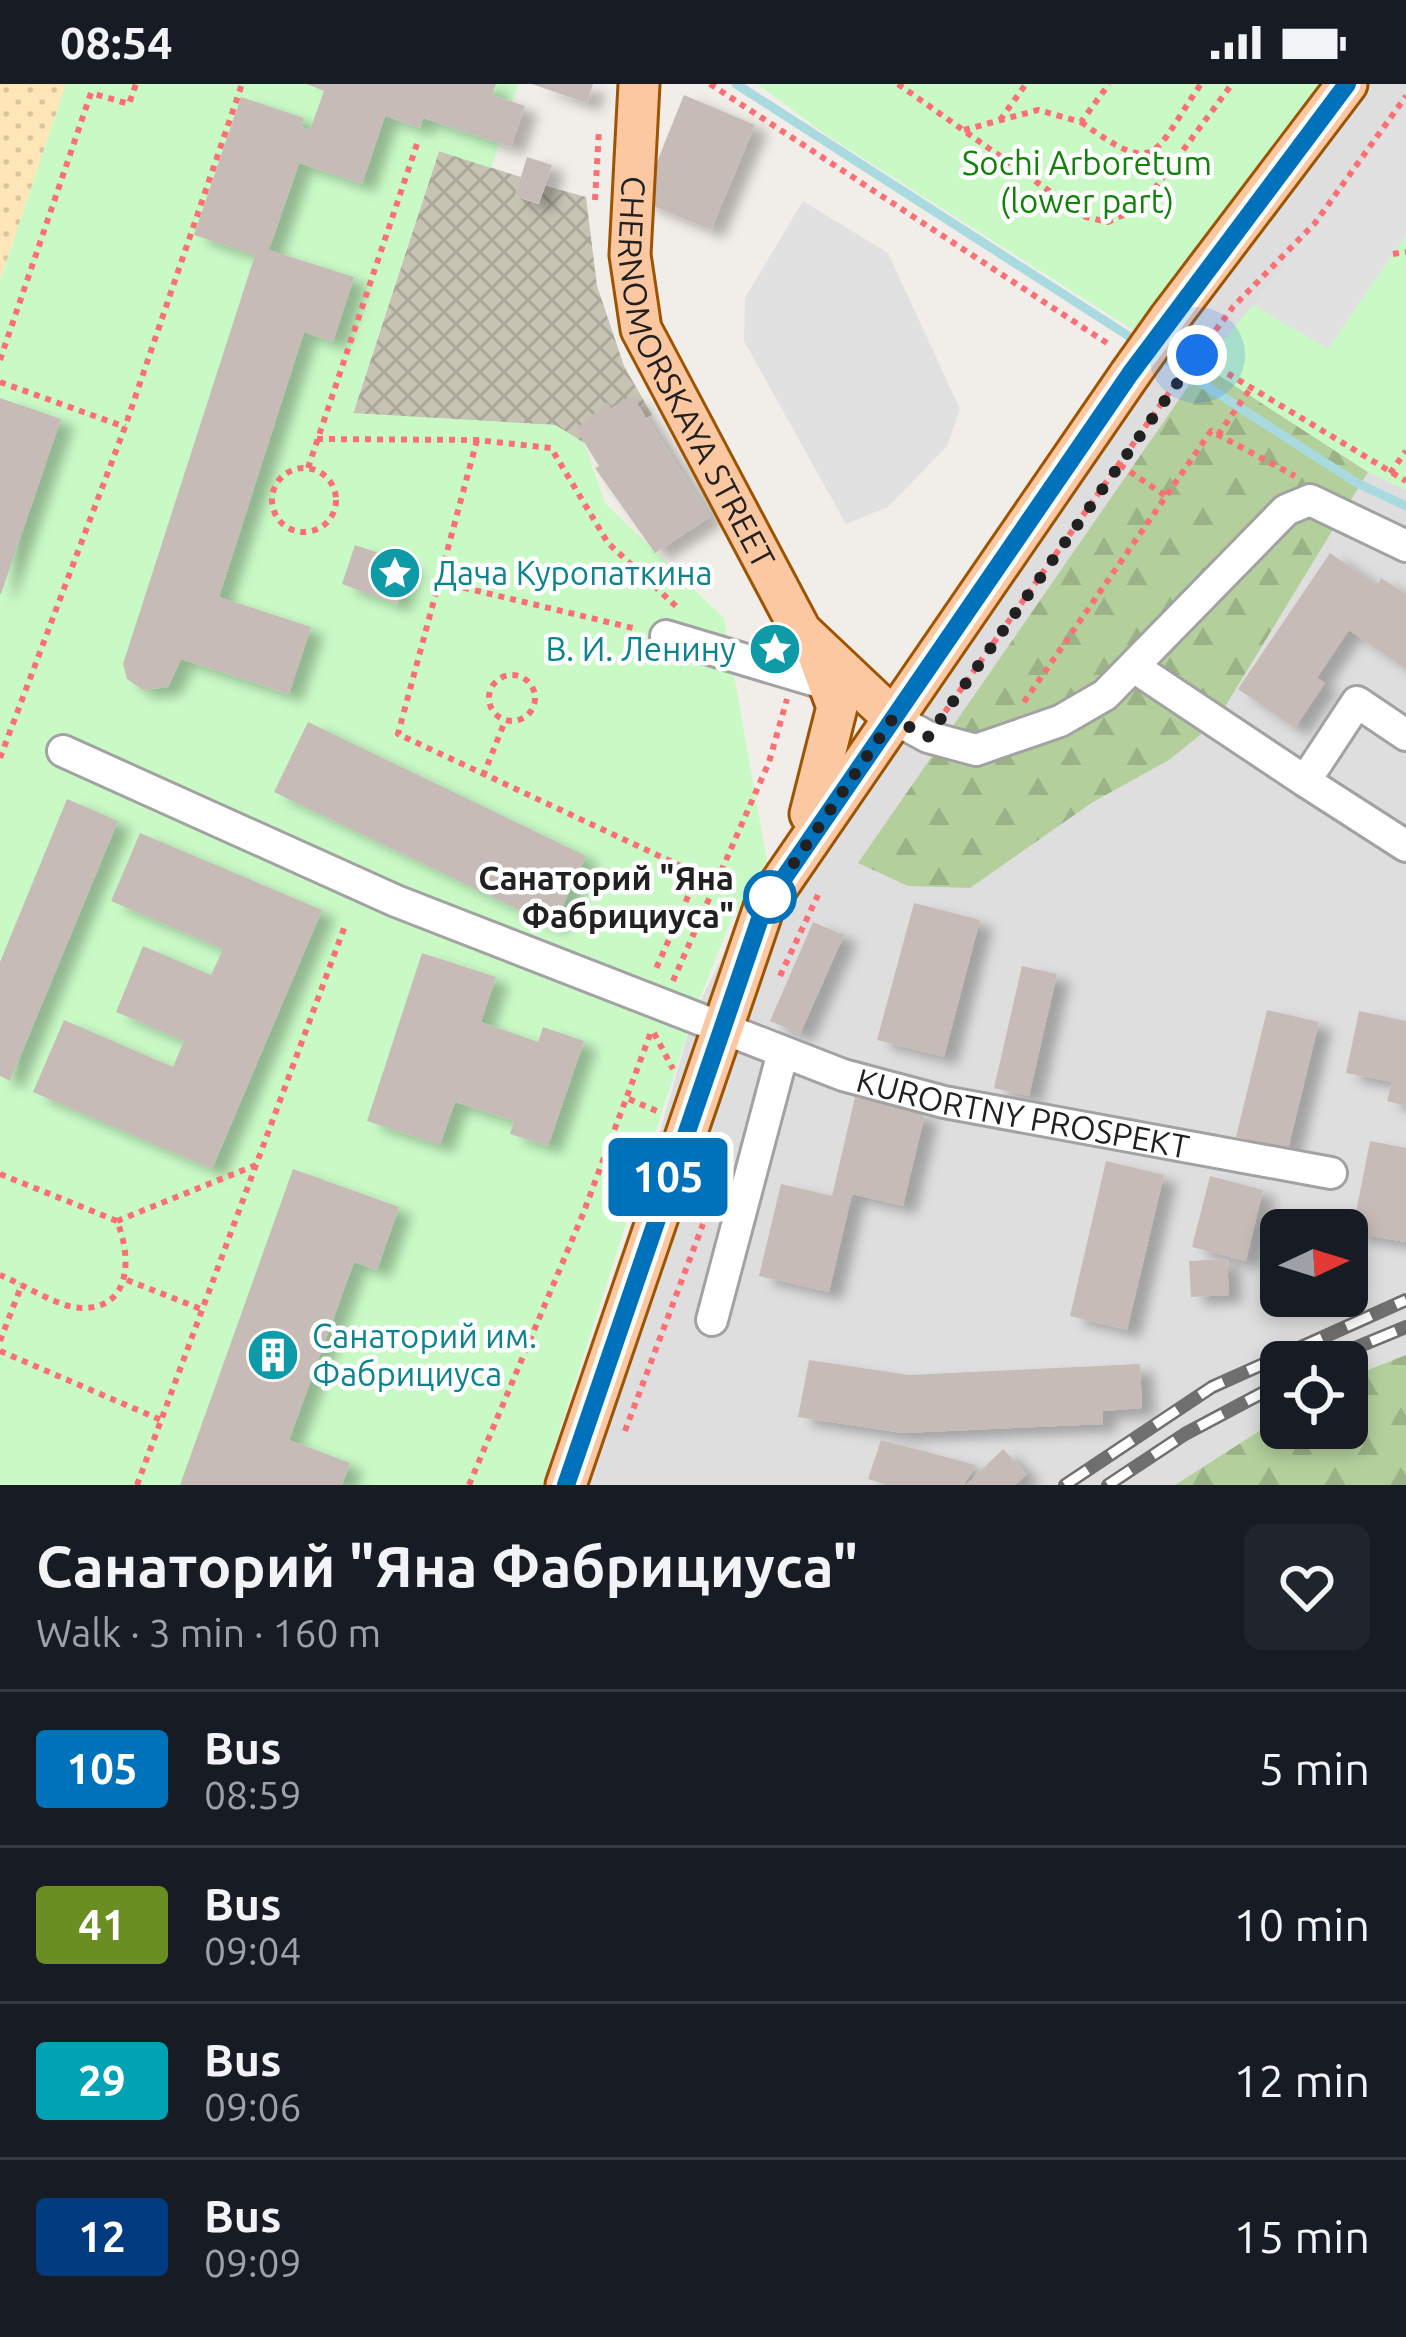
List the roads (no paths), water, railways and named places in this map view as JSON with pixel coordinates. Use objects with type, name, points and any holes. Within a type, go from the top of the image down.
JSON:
[{"type":"main road","name":"CHERNOMORSKAYA STREET","points":[[639,84],[630,255],[640,329],[787,610],[814,647],[833,686]]},
{"type":"main road","points":[[566,1485],[764,907],[799,849],[911,728],[1126,363],[1169,319],[1347,84]]},
{"type":"main road","points":[[1309,137],[1342,118],[1376,84]]},
{"type":"main road","name":"CHERNOMORSKAYA STREET","points":[[814,647],[911,728]]},
{"type":"main road","points":[[799,849],[837,707],[833,686]]},
{"type":"street","points":[[911,728],[992,748],[1106,695],[1286,510],[1310,500],[1406,546]]},
{"type":"street","points":[[666,636],[833,686]]},
{"type":"street","points":[[1134,667],[1406,846]]},
{"type":"street","points":[[1305,781],[1358,702],[1406,735]]},
{"type":"street","name":"KURORTNY PROSPEKT","points":[[63,751],[652,1011],[720,1026],[784,1052],[944,1102],[1331,1173]]},
{"type":"street","points":[[712,1320],[784,1052]]},
{"type":"waterway","points":[[736,84],[1141,344]]},
{"type":"waterway","points":[[1155,353],[1357,483],[1406,506]]},
{"type":"railway","points":[[1065,1485],[1212,1387],[1406,1300]]},
{"type":"railway","points":[[1368,1343],[1406,1327]]},
{"type":"railway","points":[[1108,1485],[1185,1434],[1260,1394]]},
{"type":"place","name":"Дача Куропаткина","points":[[395,573]]},
{"type":"place","name":"В. И. Ленину","points":[[775,649]]},
{"type":"place","name":"Санаторий \"Яна Фабрициуса\"","points":[[770,897]]},
{"type":"place","name":"Санаторий им. Фабрициуса","points":[[273,1355]]},
{"type":"park label","name":"Sochi Arboretum (lower part)","points":[[1087,182]]}]
